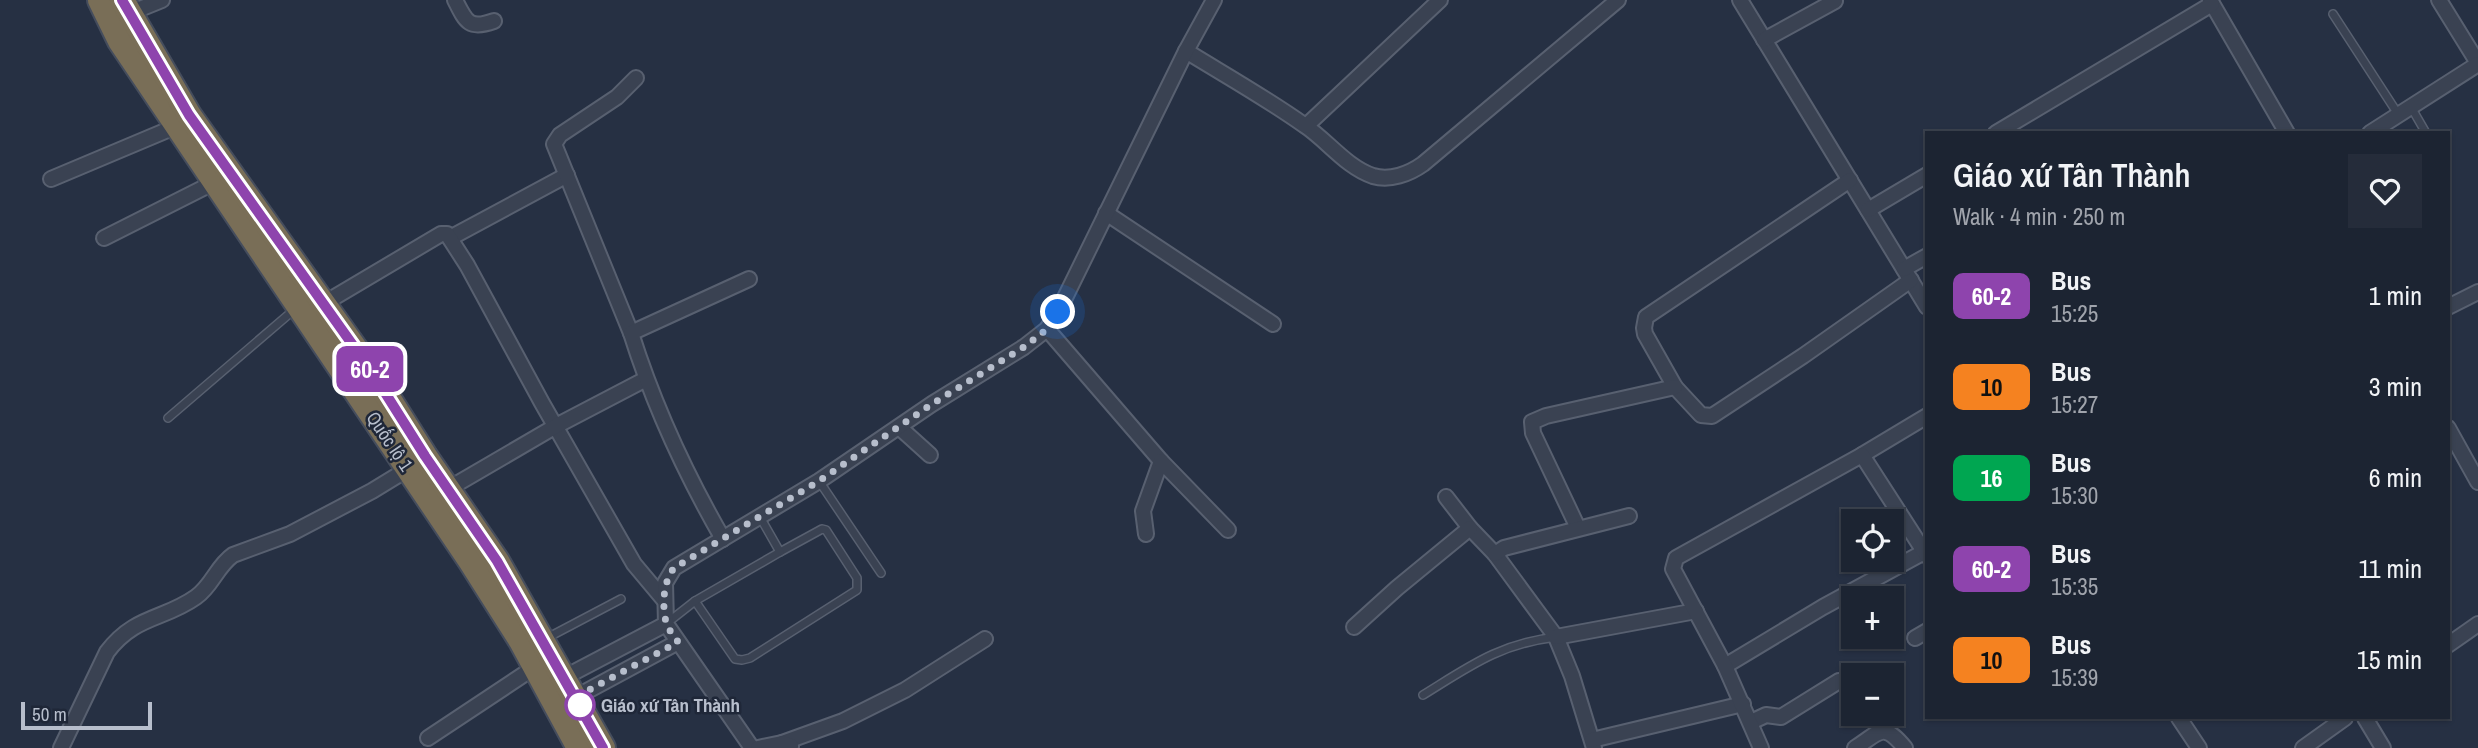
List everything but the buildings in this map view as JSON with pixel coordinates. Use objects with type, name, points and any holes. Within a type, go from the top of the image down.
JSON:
[{"type":"highway","name":"Quốc lộ 1","points":[[100,0],[120,41],[215,182],[311,305],[372,372],[497,561],[603,748]]},
{"type":"highway","name":"Quốc lộ 1","points":[[126,6],[189,115],[311,305],[408,468],[471,562],[535,667],[579,748]]},
{"type":"street","points":[[126,6],[162,0]]},
{"type":"street","points":[[455,0],[471,24],[479,26],[494,21]]},
{"type":"street","points":[[751,748],[666,624],[665,583],[674,568],[819,481],[1024,347],[1047,329],[1058,312],[1186,51],[1214,0]]},
{"type":"street","points":[[1306,125],[1440,0]]},
{"type":"street","points":[[1186,51],[1306,125],[1354,165],[1374,176],[1409,174],[1618,0]]},
{"type":"street","points":[[1740,0],[1925,304]]},
{"type":"street","points":[[2373,131],[2478,64],[2439,0]]},
{"type":"street","points":[[1764,40],[1835,1]]},
{"type":"street","points":[[1999,131],[2211,2],[2286,131]]},
{"type":"street","points":[[636,78],[617,97],[555,140],[554,144],[682,465],[723,539]]},
{"type":"street","points":[[51,179],[177,126]]},
{"type":"street","points":[[450,238],[567,175]]},
{"type":"street","points":[[1868,210],[1925,176]]},
{"type":"street","points":[[1850,180],[1646,317],[1646,334],[1675,387],[1701,415],[1712,416],[1803,356],[1925,258]]},
{"type":"street","points":[[104,238],[215,182]]},
{"type":"street","points":[[1106,213],[1273,324]]},
{"type":"street","points":[[311,305],[441,234],[447,234],[634,564],[665,601]]},
{"type":"street","points":[[631,333],[749,279]]},
{"type":"street","points":[[2450,306],[2478,292]]},
{"type":"street","points":[[1047,329],[1161,461],[1228,530]]},
{"type":"street","points":[[448,489],[556,426],[646,379]]},
{"type":"street","points":[[1577,528],[1533,433],[1532,422],[1546,416],[1675,387]]},
{"type":"street","points":[[1761,748],[1725,666],[1673,569],[1676,558],[1925,417]]},
{"type":"street","points":[[900,427],[930,455]]},
{"type":"street","points":[[2450,432],[2478,482]]},
{"type":"street","points":[[1725,666],[1823,607],[1925,554],[1862,455]]},
{"type":"street","points":[[1146,534],[1143,511],[1161,461]]},
{"type":"street","points":[[61,748],[107,652],[130,629],[198,596],[225,561],[233,555],[290,534],[372,491],[408,468]]},
{"type":"street","points":[[1446,497],[1494,554],[1556,637],[1572,676],[1593,744],[1743,704]]},
{"type":"street","points":[[1494,554],[1504,548],[1629,516]]},
{"type":"street","points":[[1354,627],[1471,528]]},
{"type":"street","points":[[1556,637],[1696,611]]},
{"type":"street","points":[[570,687],[666,624]]},
{"type":"street","points":[[2450,644],[2478,624]]},
{"type":"street","points":[[758,748],[789,746],[905,691],[985,639]]},
{"type":"street","points":[[570,687],[678,642]]},
{"type":"street","points":[[428,738],[535,667]]},
{"type":"street","points":[[1751,722],[1766,715],[1780,718],[1839,681]]},
{"type":"street","points":[[2180,719],[2199,748]]},
{"type":"street","points":[[2303,748],[2344,719]]},
{"type":"street","points":[[2366,719],[2383,748]]},
{"type":"street","points":[[1855,748],[1887,731],[1893,733],[1905,748]]},
{"type":"lane","points":[[2333,14],[2405,111],[2424,131]]},
{"type":"lane","points":[[168,418],[311,305]]},
{"type":"lane","points":[[819,481],[881,573]]},
{"type":"lane","points":[[760,517],[780,552]]},
{"type":"lane","points":[[666,624],[695,601],[822,529],[826,530],[857,578],[857,590],[750,658],[742,660],[735,659],[695,601]]},
{"type":"lane","points":[[543,640],[621,599]]},
{"type":"lane","points":[[1423,695],[1508,646],[1556,637]]},
{"type":"bus line","name":"60-2","points":[[122,0],[189,115],[372,372],[425,456],[497,561],[603,748]]},
{"type":"place","name":"Giáo xứ Tân Thành","points":[[580,705]]},
{"type":"route","points":[[580,705],[576,697],[678,642],[666,624],[665,583],[674,568],[819,481],[932,404],[1024,347],[1047,329],[1058,312]]}]
